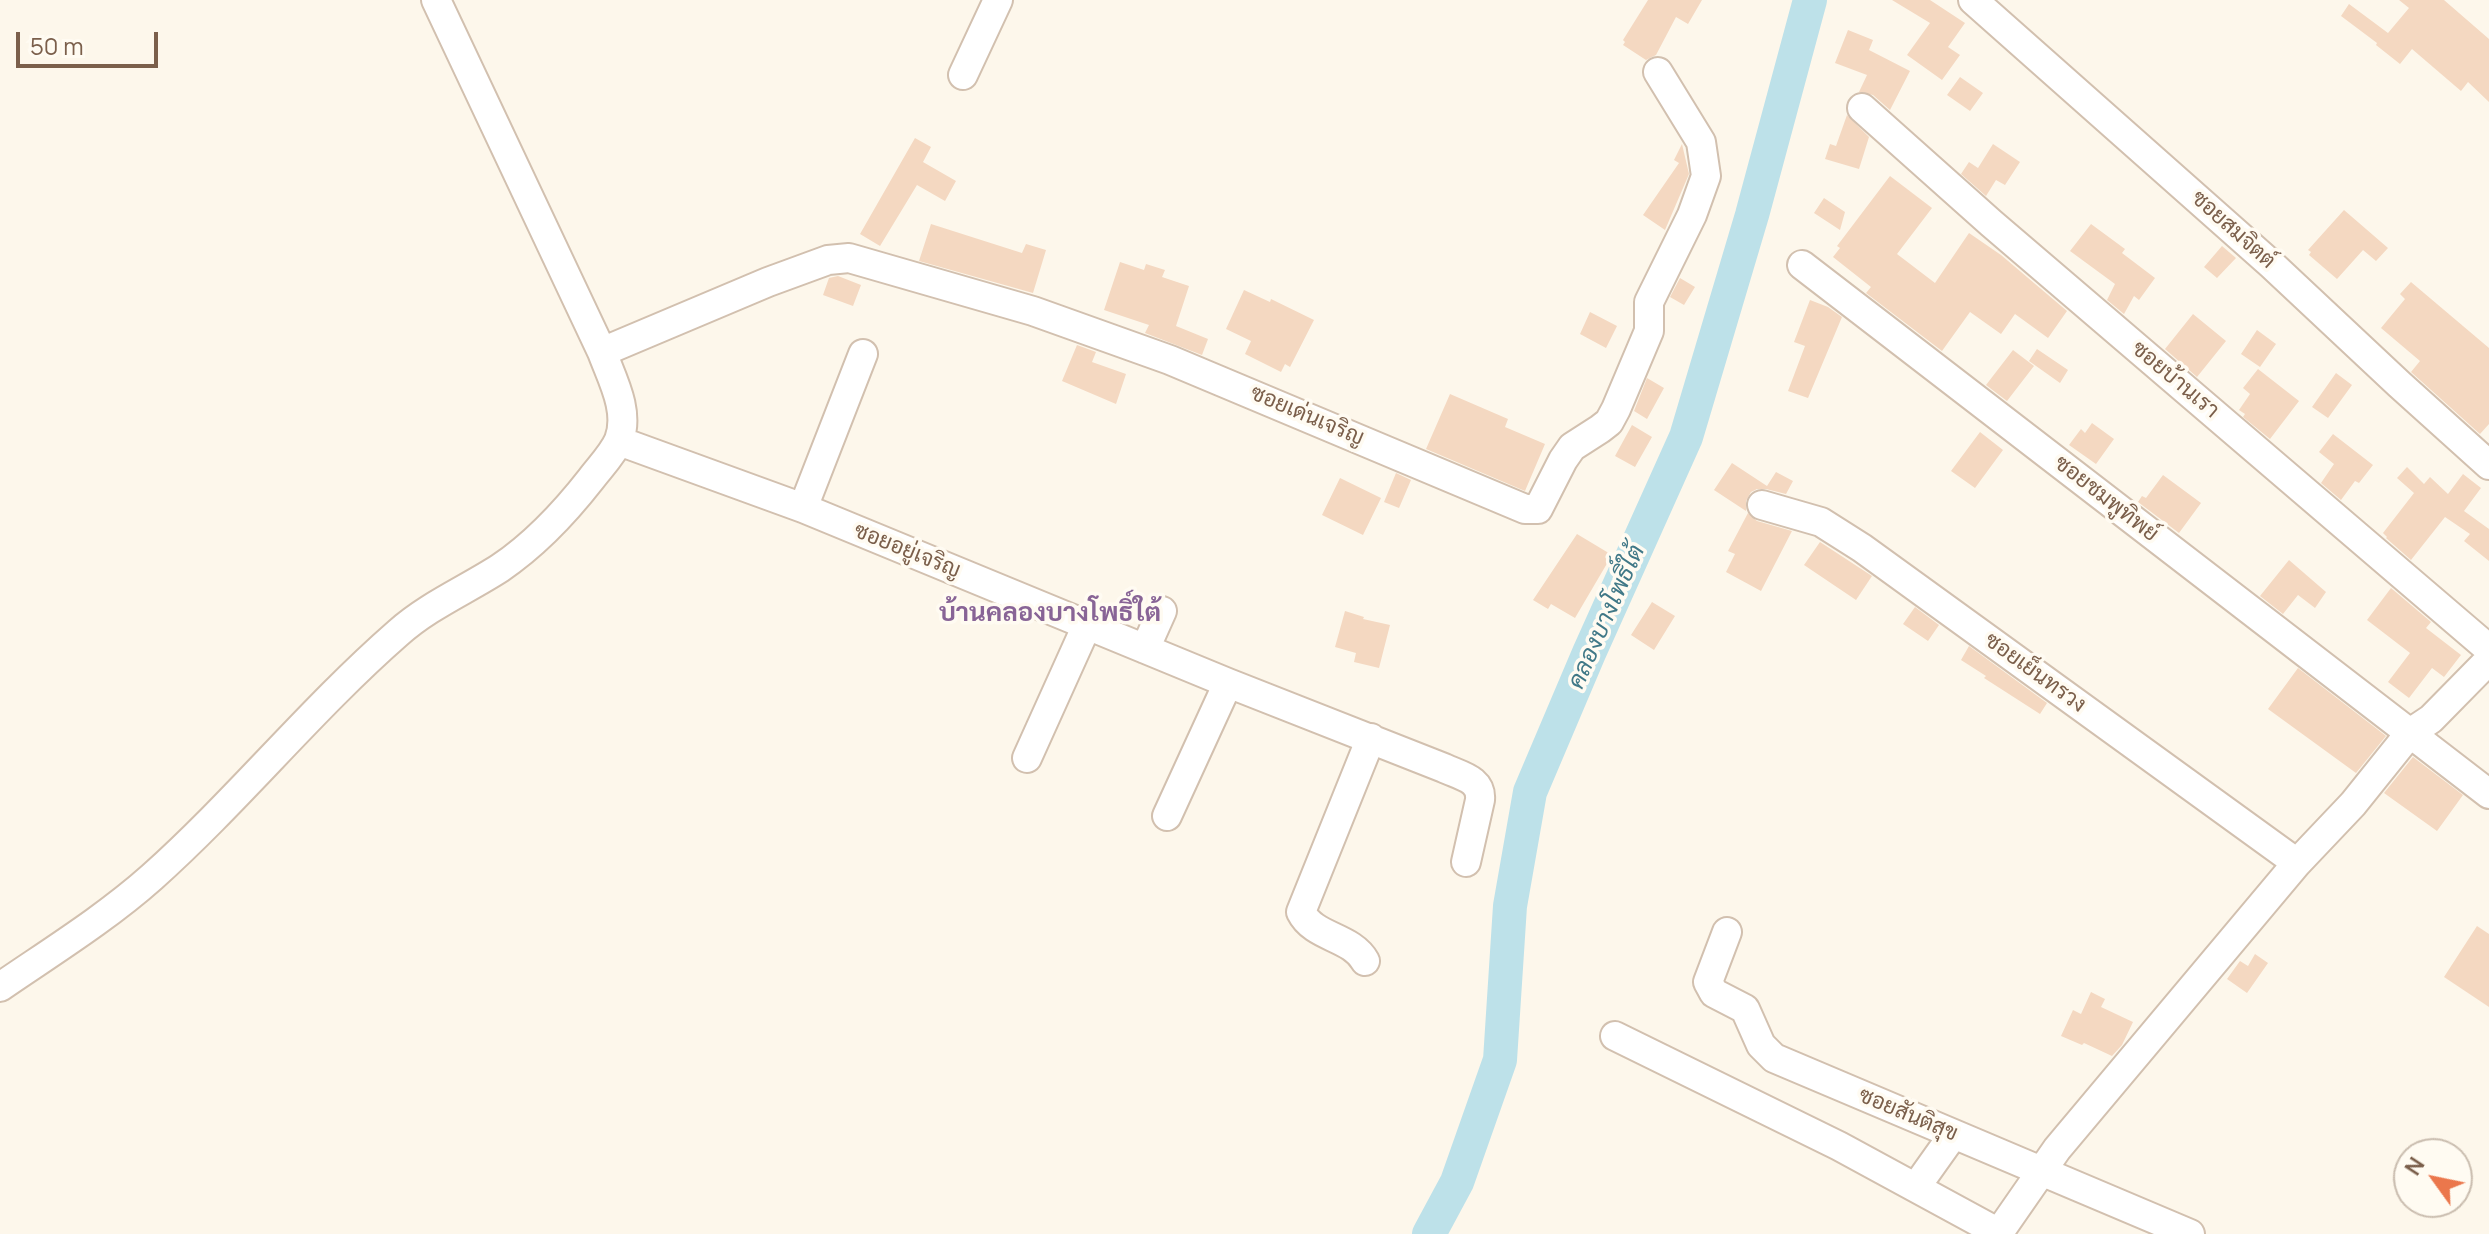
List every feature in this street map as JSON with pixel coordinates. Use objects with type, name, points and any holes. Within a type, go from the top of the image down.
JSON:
[{"type":"street","points":[[0,987],[150,879],[208,825],[357,671],[400,631],[502,567],[538,536],[580,493],[619,441],[623,424],[621,401],[602,352],[436,0]]},
{"type":"street","points":[[963,75],[998,0]]},
{"type":"street","name":"ซอยสมจิตต์","points":[[1973,0],[2272,265],[2489,465]]},
{"type":"street","name":"ซอยเด่นเจริญ","points":[[602,352],[768,282],[828,260],[849,258],[1033,311],[1170,360],[1525,509],[1538,509],[1572,447],[1609,422],[1616,409],[1649,331],[1649,302],[1692,215],[1706,176],[1701,142],[1658,72]]},
{"type":"street","name":"ซอยบ้านเรา","points":[[1862,108],[1991,223],[2489,649]]},
{"type":"street","name":"ซอยชมพูทิพย์","points":[[1802,265],[2489,794]]},
{"type":"street","points":[[803,508],[863,354]]},
{"type":"street","name":"ซอยอยู่เจริญ","points":[[619,441],[803,508],[1228,683],[1371,738],[1477,784],[1481,790],[1480,800],[1466,862]]},
{"type":"street","name":"ซอยเย็นทรวง","points":[[1762,505],[1821,522],[1862,548],[2297,863]]},
{"type":"street","points":[[1145,649],[1162,611]]},
{"type":"street","points":[[1027,758],[1087,625]]},
{"type":"street","points":[[1615,1036],[1916,1187],[1999,1234],[2076,1126],[2297,863],[2353,804],[2410,733],[2431,719],[2489,660]]},
{"type":"street","points":[[1167,816],[1228,683]]},
{"type":"street","points":[[1365,961],[1360,952],[1305,921],[1301,912],[1371,738]]},
{"type":"street","name":"ซอยสันติสุข","points":[[1727,932],[1708,982],[1714,993],[1745,1009],[1761,1045],[1774,1058],[2190,1234]]},
{"type":"street","points":[[1916,1187],[1953,1135]]},
{"type":"building","points":[[1648,0],[1702,0],[1688,24],[1676,17],[1656,55],[1646,60],[1623,45],[1623,40]]},
{"type":"building","points":[[1892,0],[1930,0],[1965,23],[1948,47],[1960,55],[1942,80],[1907,55],[1930,23]]},
{"type":"building","points":[[2399,0],[2444,0],[2489,39],[2489,102],[2468,82],[2461,91],[2412,49],[2400,64],[2341,16],[2349,4],[2388,33],[2409,8]]},
{"type":"building","points":[[1848,30],[1873,40],[1869,50],[1910,71],[1890,110],[1873,95],[1859,92],[1867,75],[1835,63]]},
{"type":"building","points":[[1960,77],[1983,93],[1970,111],[1947,95]]},
{"type":"building","points":[[1847,115],[1869,137],[1859,169],[1825,159],[1830,144],[1836,146]]},
{"type":"building","points":[[915,138],[931,147],[923,162],[956,181],[945,201],[917,185],[880,246],[860,234]]},
{"type":"building","points":[[1682,144],[1689,174],[1665,230],[1643,215],[1679,163],[1674,160]]},
{"type":"building","points":[[1993,144],[2020,162],[2005,185],[1996,180],[1986,196],[1961,174],[1969,162],[1978,168]]},
{"type":"building","points":[[1890,176],[1932,208],[1897,254],[1935,283],[1969,233],[2001,255],[2067,311],[2048,338],[2015,314],[2001,334],[1970,312],[1942,351],[1866,293],[1871,287],[1833,257],[1840,248],[1837,246]]},
{"type":"building","points":[[1824,198],[1845,212],[1840,230],[1814,213]]},
{"type":"building","points":[[2344,210],[2388,248],[2376,261],[2363,250],[2337,279],[2309,255],[2311,252],[2308,250]]},
{"type":"building","points":[[931,224],[1022,253],[1026,244],[1046,250],[1033,293],[919,261]]},
{"type":"building","points":[[2091,224],[2125,249],[2122,253],[2155,278],[2139,300],[2134,296],[2124,314],[2107,300],[2115,284],[2070,251]]},
{"type":"building","points":[[2222,246],[2236,258],[2217,278],[2204,267]]},
{"type":"building","points":[[1120,262],[1144,270],[1146,264],[1165,270],[1162,277],[1189,286],[1176,326],[1208,339],[1202,355],[1145,333],[1149,325],[1104,310]]},
{"type":"building","points":[[838,276],[861,285],[853,306],[823,295],[829,278]]},
{"type":"building","points":[[1680,278],[1695,287],[1684,305],[1670,297]]},
{"type":"building","points":[[2411,282],[2489,348],[2489,424],[2480,434],[2411,372],[2420,361],[2381,328],[2405,299],[2400,294]]},
{"type":"building","points":[[1244,290],[1314,320],[1290,367],[1285,364],[1281,372],[1245,354],[1251,341],[1226,329]]},
{"type":"building","points":[[1810,300],[1842,317],[1808,398],[1788,391],[1805,346],[1794,342]]},
{"type":"building","points":[[1590,312],[1617,326],[1606,348],[1580,334]]},
{"type":"building","points":[[2193,314],[2226,341],[2197,377],[2165,349]]},
{"type":"building","points":[[2257,330],[2276,344],[2260,367],[2241,354]]},
{"type":"building","points":[[1077,345],[1096,352],[1092,362],[1126,374],[1116,404],[1062,381]]},
{"type":"building","points":[[2037,349],[2068,370],[2060,383],[2029,361]]},
{"type":"building","points":[[2013,350],[2034,366],[2007,401],[1986,385]]},
{"type":"building","points":[[2258,369],[2299,401],[2270,439],[2239,410],[2250,394],[2243,388]]},
{"type":"building","points":[[2336,373],[2352,385],[2328,418],[2312,407]]},
{"type":"building","points":[[1647,378],[1664,388],[1647,419],[1634,411]]},
{"type":"building","points":[[1450,394],[1508,419],[1505,427],[1545,444],[1525,491],[1426,449]]},
{"type":"building","points":[[2092,423],[2114,439],[2096,464],[2069,445],[2081,429],[2085,433]]},
{"type":"building","points":[[1632,425],[1652,437],[1635,467],[1615,456]]},
{"type":"building","points":[[1980,432],[2003,450],[1975,488],[1951,471]]},
{"type":"building","points":[[2333,434],[2373,465],[2359,483],[2355,481],[2341,500],[2321,483],[2334,464],[2319,452]]},
{"type":"building","points":[[1732,463],[1767,486],[1776,472],[1793,481],[1786,494],[1766,489],[1751,492],[1746,501],[1746,511],[1714,490]]},
{"type":"building","points":[[2407,467],[2424,484],[2430,477],[2448,494],[2463,474],[2481,488],[2464,511],[2489,529],[2489,561],[2464,541],[2470,534],[2445,517],[2411,560],[2386,538],[2383,533],[2414,493],[2397,478]]},
{"type":"building","points":[[1396,473],[1411,480],[1399,508],[1384,502]]},
{"type":"building","points":[[2163,475],[2201,503],[2179,533],[2138,502],[2142,496],[2146,498]]},
{"type":"building","points":[[1340,478],[1381,498],[1363,535],[1322,515]]},
{"type":"building","points":[[1748,513],[1757,521],[1792,531],[1761,591],[1726,572],[1735,554],[1728,551]]},
{"type":"building","points":[[1577,534],[1612,555],[1575,618],[1551,604],[1548,609],[1533,600]]},
{"type":"building","points":[[1820,542],[1872,576],[1856,600],[1804,565]]},
{"type":"building","points":[[2289,560],[2326,592],[2315,608],[2298,595],[2283,614],[2260,596]]},
{"type":"building","points":[[2391,588],[2431,622],[2426,628],[2461,655],[2444,677],[2432,668],[2409,698],[2388,682],[2410,653],[2367,620]]},
{"type":"building","points":[[1652,602],[1675,616],[1654,650],[1631,635]]},
{"type":"building","points":[[1915,607],[1939,625],[1928,641],[1903,624]]},
{"type":"building","points":[[1345,611],[1390,625],[1379,668],[1354,662],[1356,653],[1335,647]]},
{"type":"building","points":[[1969,646],[2047,703],[2040,714],[1961,660]]},
{"type":"building","points":[[2298,668],[2386,736],[2356,773],[2268,709]]},
{"type":"building","points":[[2413,757],[2463,795],[2437,831],[2384,793]]},
{"type":"building","points":[[2477,926],[2489,934],[2489,1007],[2444,977]]},
{"type":"building","points":[[2255,954],[2268,963],[2247,993],[2227,979],[2240,961],[2248,966]]},
{"type":"building","points":[[2091,992],[2105,999],[2101,1007],[2133,1022],[2122,1045],[2112,1056],[2061,1036],[2073,1010],[2081,1014]]},
{"type":"waterway","name":"คลองบางโพธิ์ใต้","points":[[1429,1234],[1457,1182],[1500,1060],[1510,906],[1530,792],[1686,437],[1752,215],[1810,0]]},
{"type":"district","name":"บ้านคลองบางโพธิ์ใต้","points":[[1050,614]]}]
